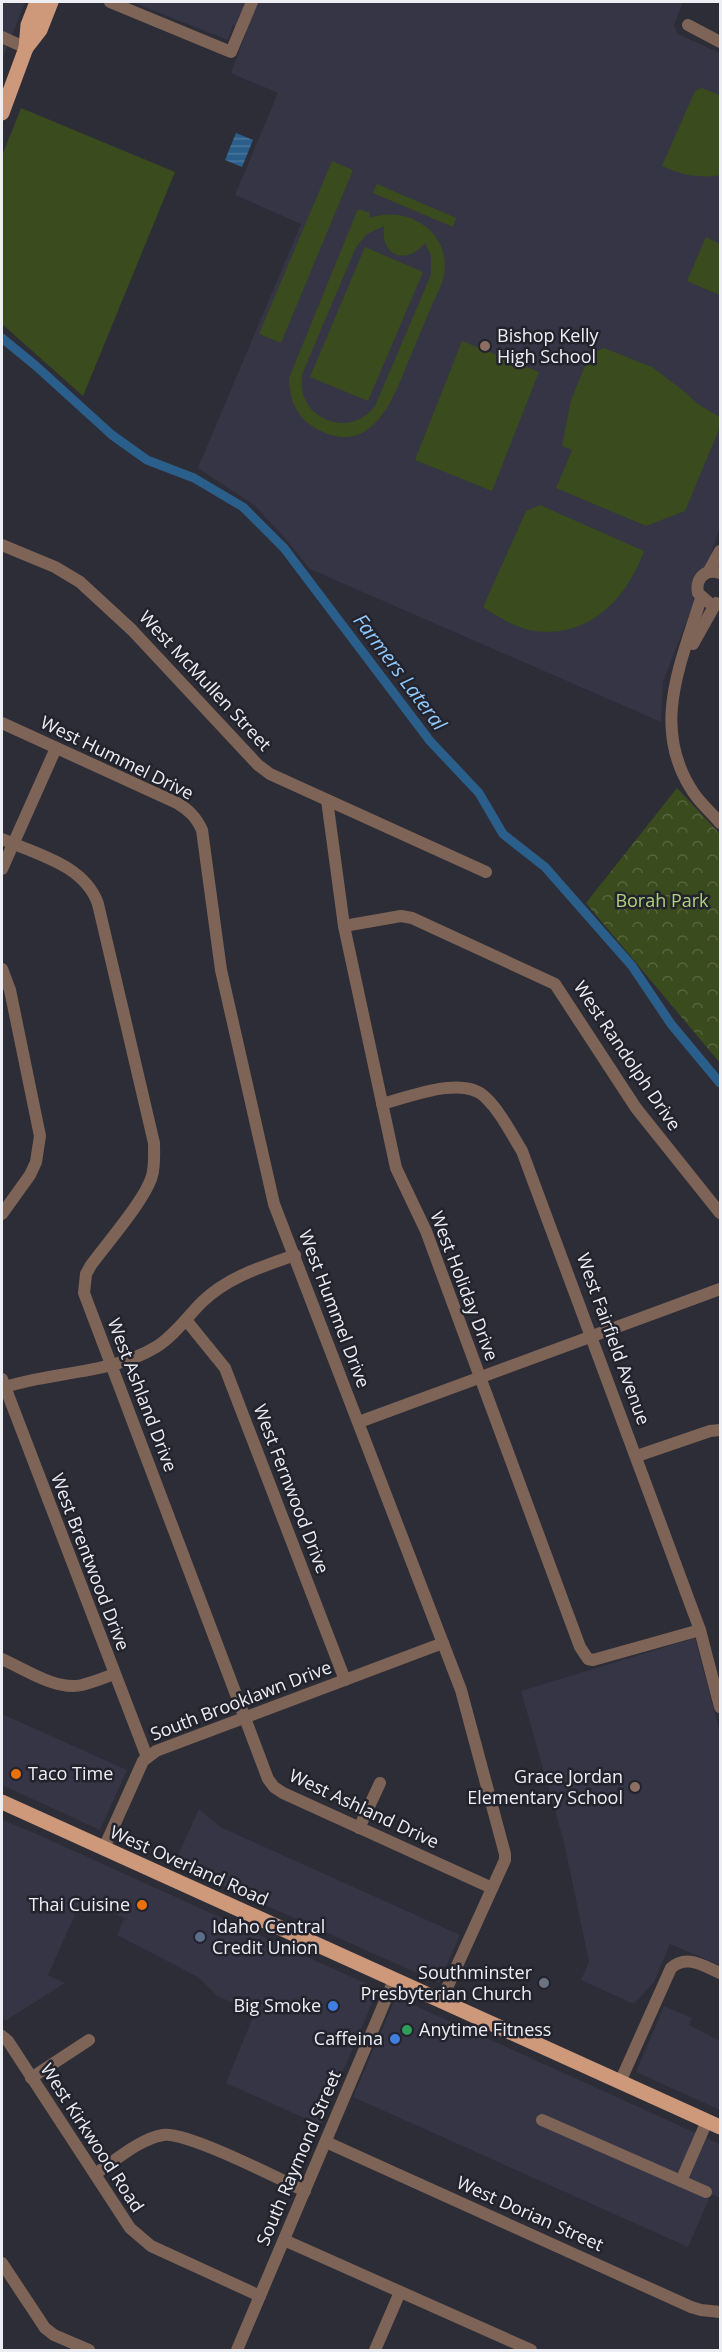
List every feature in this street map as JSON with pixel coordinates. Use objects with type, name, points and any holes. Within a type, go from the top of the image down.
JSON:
[{"type":"main road","points":[[2,113],[26,48],[28,25],[37,2]]},
{"type":"main road","points":[[26,48],[40,30],[51,2]]},
{"type":"main road","name":"West Overland Road","points":[[2,1802],[714,2124]]},
{"type":"street","points":[[110,2],[231,52],[252,2]]},
{"type":"street","points":[[688,25],[720,42]]},
{"type":"street","points":[[2,37],[26,48]]},
{"type":"street","name":"West McMullen Street","points":[[3,549],[55,567],[80,582],[132,630],[258,765],[270,774],[486,872]]},
{"type":"street","points":[[682,660],[718,602],[701,598],[698,593],[698,582],[700,577],[715,572],[720,551]]},
{"type":"street","points":[[701,598],[674,683],[670,723],[678,761],[686,779],[694,794],[718,819]]},
{"type":"street","name":"West Hummel Drive","points":[[2,723],[177,803],[189,810],[197,820],[204,842],[221,970],[274,1204],[461,1690],[505,1854],[505,1860],[441,2001]]},
{"type":"street","points":[[2,869],[7,841],[57,748]]},
{"type":"street","name":"West Holiday Drive","points":[[327,800],[344,926],[396,1168],[426,1231],[584,1655],[588,1659],[601,1658],[700,1630]]},
{"type":"street","name":"West Ashland Drive","points":[[7,841],[71,870],[81,877],[94,895],[154,1143],[154,1160],[152,1177],[142,1195],[91,1265],[84,1283],[88,1304],[268,1779],[283,1793],[492,1887]]},
{"type":"street","name":"West Randolph Drive","points":[[344,926],[401,916],[412,918],[555,984],[636,1108],[720,1213]]},
{"type":"street","points":[[2,969],[10,990],[39,1122],[40,1136],[33,1168],[2,1214]]},
{"type":"street","name":"West Fairfield Avenue","points":[[382,1104],[456,1086],[475,1089],[484,1095],[528,1162],[700,1630],[720,1707]]},
{"type":"street","points":[[2,1384],[111,1365],[156,1347],[221,1286],[241,1274],[295,1255]]},
{"type":"street","points":[[359,1422],[720,1289]]},
{"type":"street","name":"West Fernwood Drive","points":[[186,1320],[225,1368],[345,1680]]},
{"type":"street","name":"West Brentwood Drive","points":[[2,1384],[147,1757]]},
{"type":"street","points":[[637,1456],[710,1431],[720,1430]]},
{"type":"street","name":"South Brooklawn Drive","points":[[104,1848],[147,1757],[156,1751],[443,1643]]},
{"type":"street","points":[[2,1659],[55,1683],[69,1686],[81,1685],[114,1674]]},
{"type":"street","points":[[359,1828],[380,1783]]},
{"type":"street","points":[[620,2082],[667,1974],[677,1963],[695,1962],[720,1973]]},
{"type":"street","name":"South Raymond Street","points":[[237,2350],[394,1980]]},
{"type":"street","name":"West Kirkwood Road","points":[[2,2036],[130,2228],[151,2246],[260,2296]]},
{"type":"street","points":[[31,2078],[89,2040]]},
{"type":"street","points":[[542,2120],[705,2192]]},
{"type":"street","points":[[681,2181],[714,2124]]},
{"type":"street","points":[[95,2174],[142,2143],[164,2135],[189,2139],[305,2191]]},
{"type":"street","name":"West Dorian Street","points":[[326,2142],[691,2307],[720,2312]]},
{"type":"street","points":[[284,2240],[531,2350]]},
{"type":"street","points":[[2,2263],[45,2328],[54,2335],[89,2350]]},
{"type":"street","points":[[375,2350],[400,2292]]},
{"type":"shaded area","points":[[2,2],[25,2],[2,60]]},
{"type":"shaded area","name":"Bishop Kelly High School","points":[[132,2],[683,2],[674,25],[678,34],[720,53],[720,526],[709,562],[692,580],[691,591],[694,602],[663,682],[661,722],[310,569],[254,505],[198,468],[301,224],[235,195],[278,93],[231,73],[247,31],[233,25],[228,40]]},
{"type":"shaded area","name":"Grace Jordan Elementary School","points":[[695,1638],[720,1733],[720,1965],[670,1944],[654,1982],[634,2004],[581,1980],[589,1962],[564,1842],[521,1691]]},
{"type":"shaded area","points":[[2,1714],[127,1770],[100,1830],[2,1785]]},
{"type":"shaded area","points":[[199,1809],[220,1827],[460,1935],[439,1983],[174,1864]]},
{"type":"shaded area","points":[[2,1820],[378,1989],[320,2125],[226,2083],[255,2012],[217,1996],[198,1977],[117,1935],[124,1918],[82,1899],[48,1975],[65,1983],[5,2021],[2,2016]]},
{"type":"shaded area","points":[[396,1997],[720,2144],[720,2198],[711,2194],[688,2247],[353,2097]]},
{"type":"shaded area","points":[[664,2006],[692,2018],[689,2025],[720,2041],[720,2110],[636,2072]]},
{"type":"green space","points":[[702,88],[720,95],[720,175],[705,177],[677,172],[662,166],[695,91]]},
{"type":"green space","points":[[21,108],[175,172],[83,396],[2,324],[2,156]]},
{"type":"green space","points":[[332,161],[353,170],[281,343],[259,334]]},
{"type":"green space","points":[[377,184],[456,218],[453,227],[373,193]]},
{"type":"green space","points":[[358,209],[370,213],[369,218],[401,215],[427,228],[437,238],[443,251],[445,266],[442,283],[397,388],[379,419],[367,430],[352,436],[335,436],[315,428],[298,413],[290,393],[289,378]],"holes":[[[384,226],[384,236],[390,251],[403,256],[418,250],[425,243],[431,256],[431,275],[375,406],[364,417],[351,422],[337,423],[314,412],[306,401],[302,388],[303,372],[356,247],[367,234]]]},
{"type":"green space","points":[[706,237],[720,244],[720,295],[687,281]]},
{"type":"green space","points":[[365,247],[423,272],[368,401],[310,377]]},
{"type":"green space","points":[[462,341],[539,372],[492,491],[415,460]]},
{"type":"green space","points":[[604,348],[652,367],[699,405],[720,417],[720,427],[685,511],[646,526],[556,488],[572,450],[562,446],[571,400],[590,354]]},
{"type":"green space","points":[[540,505],[644,551],[636,569],[615,601],[586,623],[550,632],[523,628],[483,607],[526,511]]},
{"type":"green space","name":"Borah Park","points":[[677,788],[720,834],[720,1063],[586,903]]},
{"type":"water","points":[[236,133],[253,140],[242,167],[225,160]]},
{"type":"waterway","name":"Farmers Lateral","points":[[2,338],[112,435],[147,460],[194,478],[243,507],[284,548],[430,741],[479,793],[503,834],[545,867],[632,966],[671,1024],[720,1083]]},
{"type":"place","name":"Bishop Kelly High School","points":[[485,346]]},
{"type":"place","name":"Taco Time","points":[[16,1774]]},
{"type":"place","name":"Grace Jordan Elementary School","points":[[635,1787]]},
{"type":"place","name":"Thai Cuisine","points":[[142,1905]]},
{"type":"place","name":"Idaho Central Credit Union","points":[[200,1937]]},
{"type":"place","name":"Southminster Presbyterian Church","points":[[544,1983]]},
{"type":"place","name":"Big Smoke","points":[[333,2006]]},
{"type":"place","name":"Anytime Fitness","points":[[407,2030]]},
{"type":"place","name":"Caffeina","points":[[395,2039]]}]
